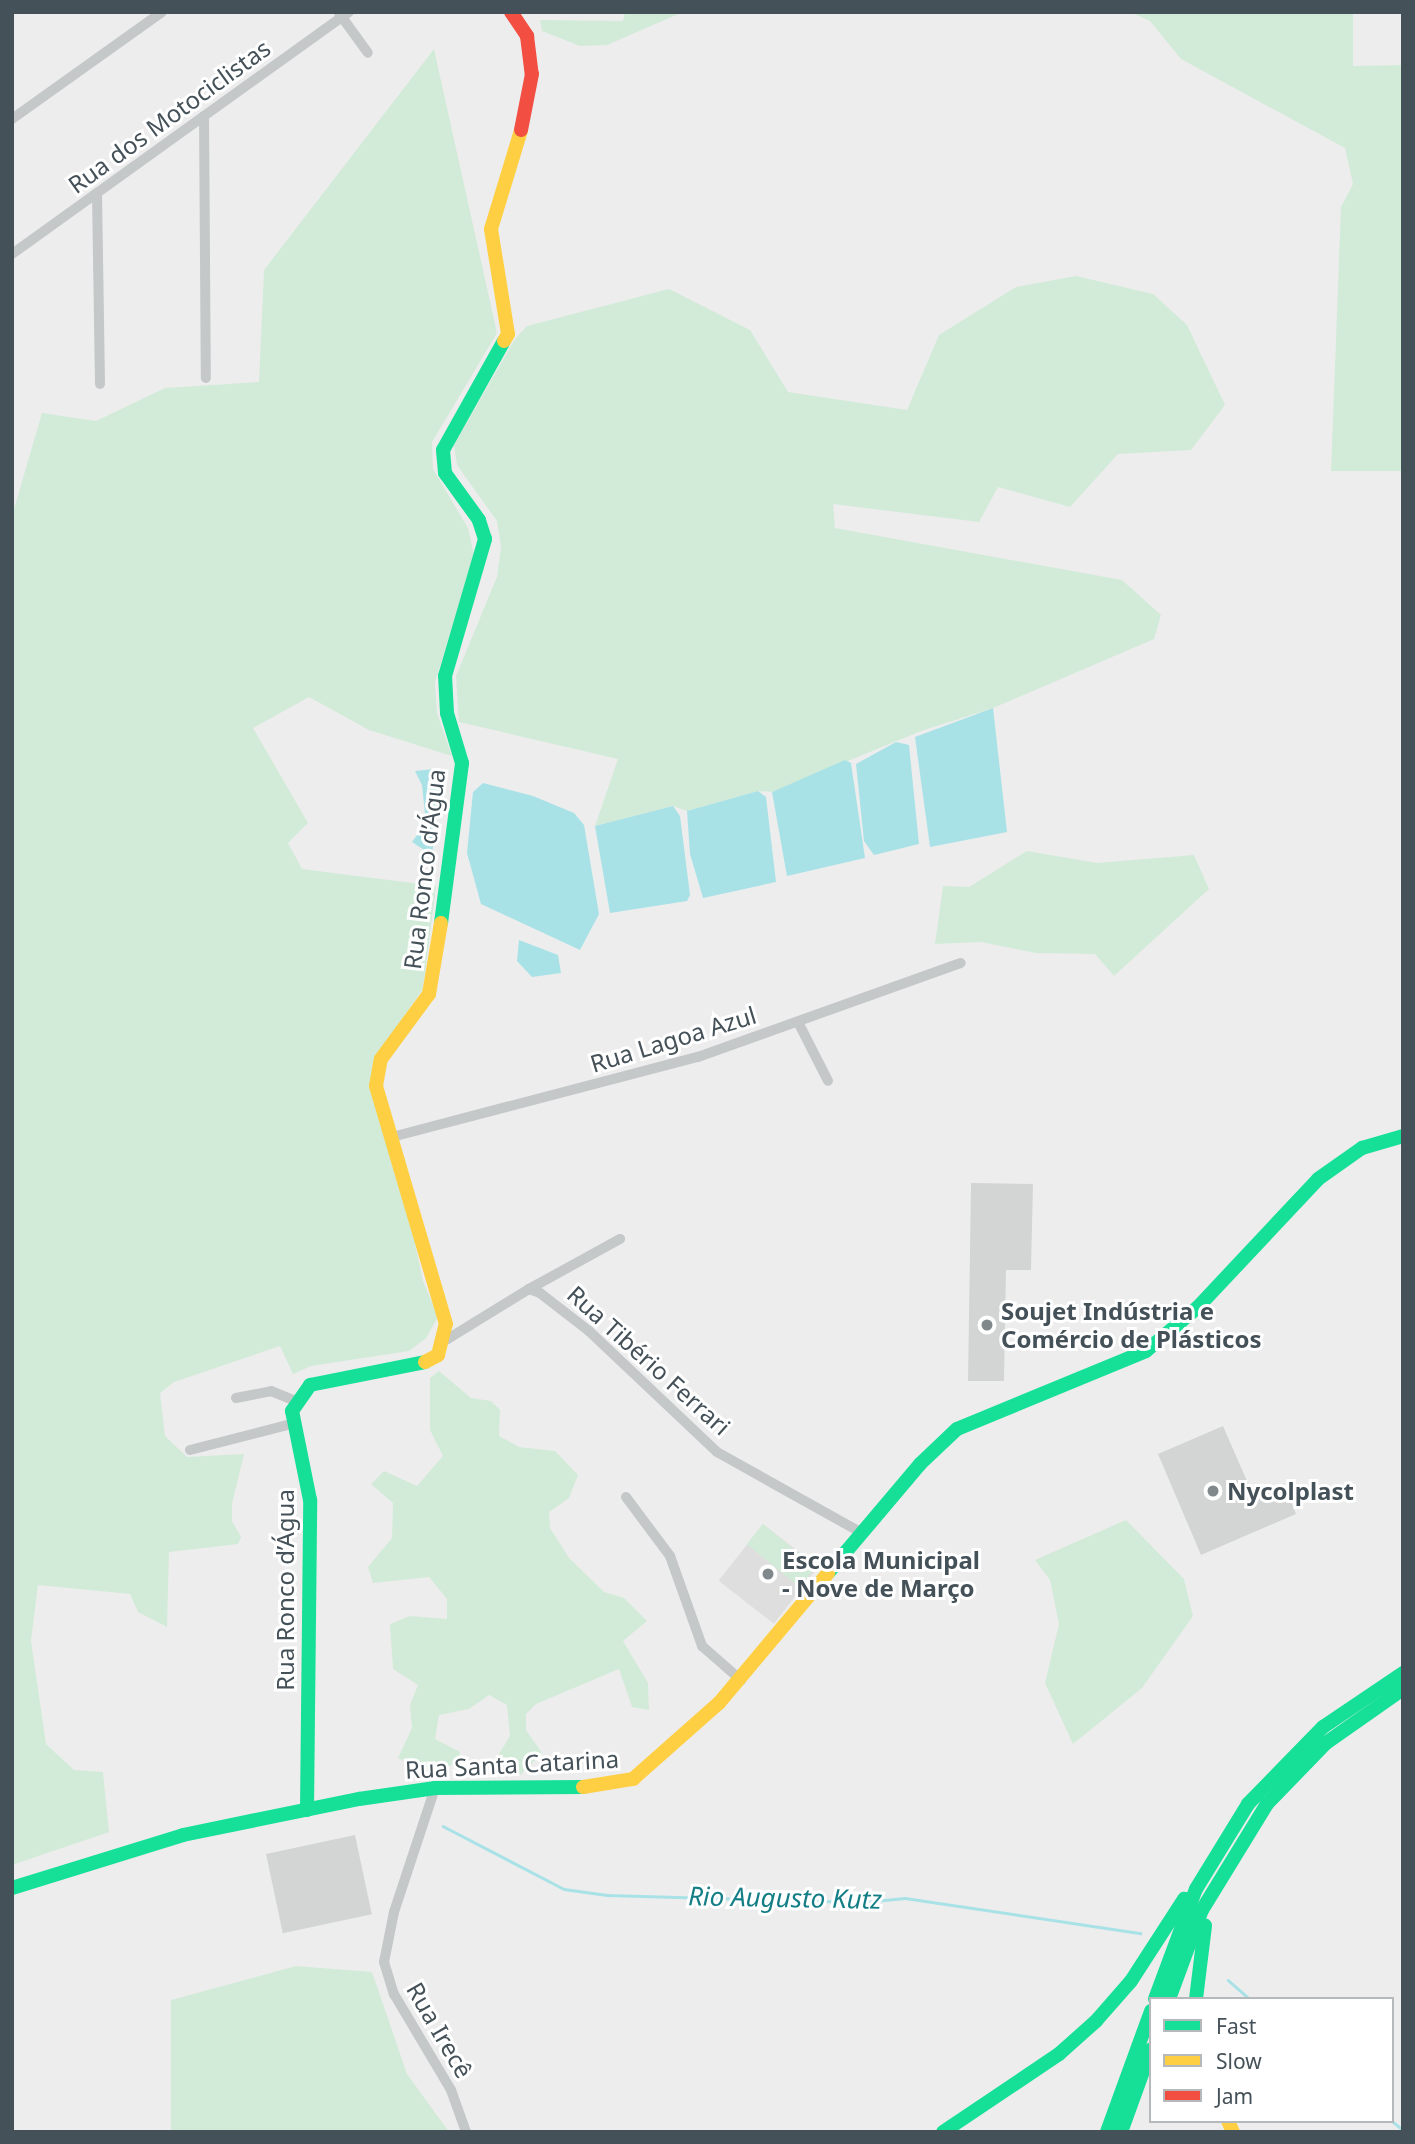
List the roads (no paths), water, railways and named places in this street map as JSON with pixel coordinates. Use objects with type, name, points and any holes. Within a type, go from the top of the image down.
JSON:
[{"type":"main road","name":"Rua Ronco d’Água","points":[[446,1340],[446,1324],[392,1137],[377,1073],[434,979],[462,763],[447,713],[445,676],[485,539],[479,520],[445,473],[443,450],[508,334],[491,229],[522,131],[532,74],[527,36],[511,12]]},
{"type":"main road","name":"Rua Santa Catarina","points":[[12,1888],[183,1835],[307,1810],[435,1788],[591,1787],[633,1780],[672,1749],[741,1679],[862,1533],[957,1429],[1146,1351],[1198,1307],[1318,1179],[1362,1148],[1403,1136]]},
{"type":"main road","points":[[296,1401],[302,1391],[321,1381],[427,1363],[446,1340]]},
{"type":"main road","name":"Rua Ronco d’Água","points":[[296,1401],[291,1424],[310,1500],[307,1810]]},
{"type":"main road","points":[[943,2132],[1059,2054],[1096,2021],[1131,1981],[1213,1855],[1287,1759],[1356,1702],[1403,1673]]},
{"type":"main road","points":[[1170,1997],[1202,1910],[1246,1833],[1308,1759],[1403,1689]]},
{"type":"main road","points":[[1196,1997],[1209,1913],[1246,1833]]},
{"type":"main road","points":[[1156,1997],[1213,1855]]},
{"type":"main road","points":[[1107,2132],[1149,2016]]},
{"type":"main road","points":[[1121,2132],[1149,2055]]},
{"type":"street","points":[[12,119],[162,12]]},
{"type":"street","points":[[344,14],[368,52]]},
{"type":"street","name":"Rua dos Motociclistas","points":[[12,254],[344,14]]},
{"type":"street","points":[[204,116],[206,378]]},
{"type":"street","points":[[97,192],[100,384]]},
{"type":"street","name":"Rua Lagoa Azul","points":[[392,1137],[624,1079],[798,1022],[961,963]]},
{"type":"street","points":[[798,1022],[828,1081]]},
{"type":"street","points":[[529,1289],[620,1239]]},
{"type":"street","name":"Rua Tibério Ferrari","points":[[446,1340],[529,1289],[570,1315],[718,1452],[862,1533]]},
{"type":"street","points":[[236,1398],[271,1391],[296,1401]]},
{"type":"street","points":[[190,1450],[291,1424]]},
{"type":"street","points":[[626,1497],[670,1556],[702,1646],[741,1679]]},
{"type":"street","name":"Rua Irecê","points":[[435,1788],[394,1912],[384,1962],[394,1994],[452,2090],[466,2132]]},
{"type":"water","points":[[993,708],[1007,832],[930,847],[915,737]]},
{"type":"water","points":[[896,742],[909,745],[919,844],[874,855],[864,841],[856,764]]},
{"type":"water","points":[[845,760],[851,763],[865,858],[787,876],[772,792]]},
{"type":"water","points":[[434,769],[443,773],[432,855],[412,842],[426,823],[422,785],[415,771]]},
{"type":"water","points":[[483,783],[533,796],[574,813],[584,825],[599,914],[580,950],[481,904],[467,853],[473,792]]},
{"type":"water","points":[[758,791],[766,797],[776,882],[703,898],[690,854],[687,811]]},
{"type":"water","points":[[673,806],[680,816],[690,895],[687,901],[610,913],[595,826]]},
{"type":"water","points":[[519,940],[558,955],[561,973],[532,977],[517,961]]},
{"type":"waterway","name":"Rio Augusto Kutz","points":[[443,1826],[564,1889],[607,1895],[864,1902],[905,1898],[1140,1933]]},
{"type":"waterway","name":"Rio Augusto Kutz","points":[[1228,1980],[1248,1997]]},
{"type":"waterway","name":"Rio Augusto Kutz","points":[[1394,2123],[1403,2130]]},
{"type":"place","name":"Soujet Indústria e Comércio de Plásticos","points":[[987,1325]]},
{"type":"place","name":"Nycolplast","points":[[1213,1491]]},
{"type":"place","name":"Escola Municipal - Nove de Março","points":[[768,1574]]}]
